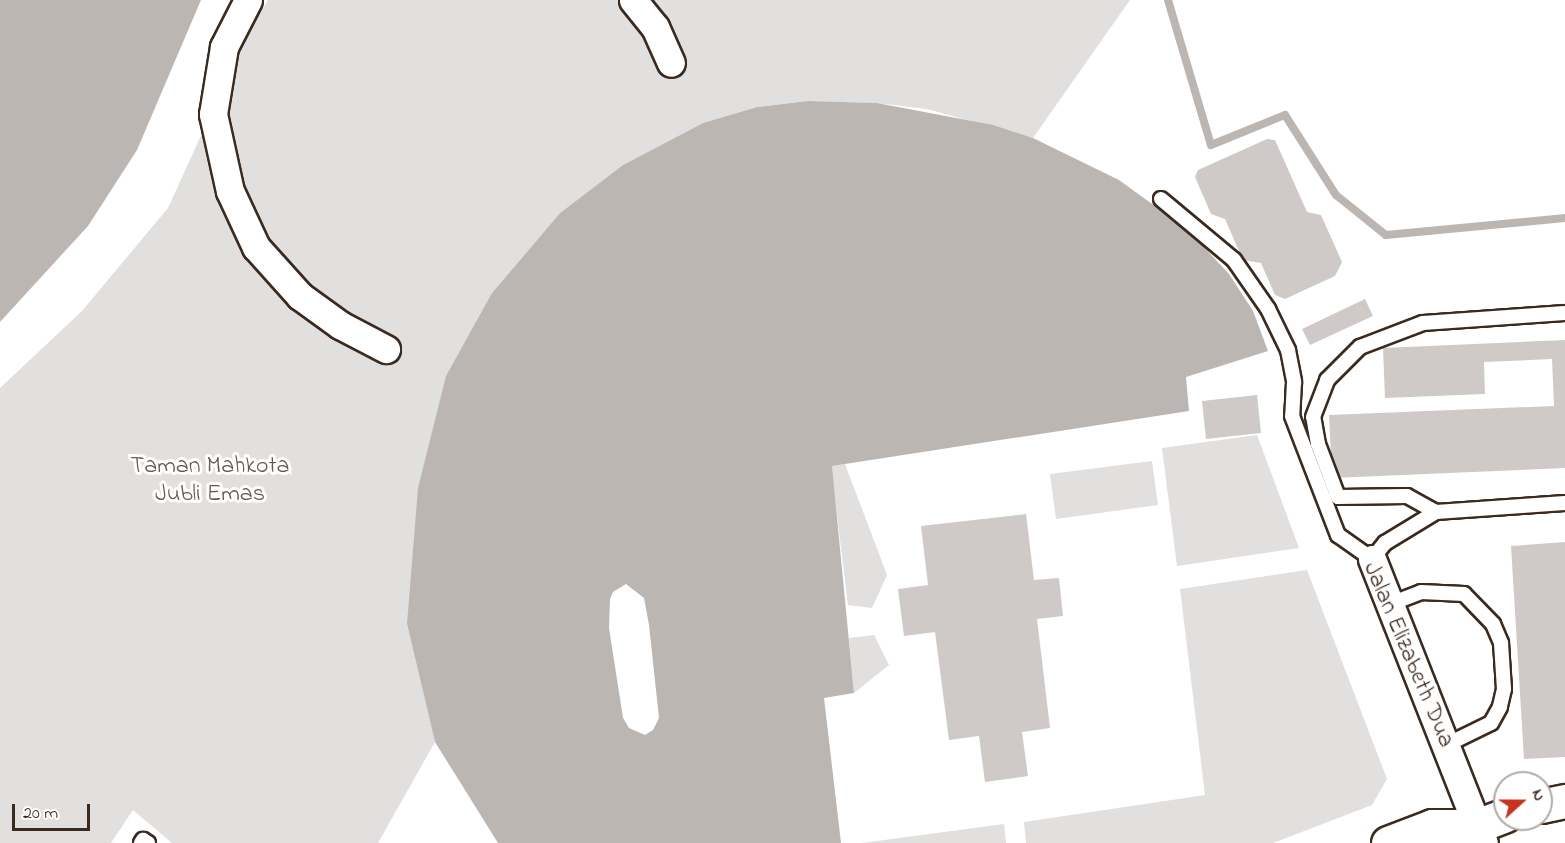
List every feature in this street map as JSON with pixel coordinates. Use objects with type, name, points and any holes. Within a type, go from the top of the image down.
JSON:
[{"type":"street","points":[[248,0],[224,47],[213,114],[230,191],[256,247],[300,297],[340,325],[386,349]]},
{"type":"street","points":[[633,0],[655,27],[671,63]]},
{"type":"street","name":"Jalan Elizabeth Dua","points":[[1372,558],[1481,832]]},
{"type":"street","points":[[1388,843],[1432,826],[1481,832]]},
{"type":"lane","name":"Jalan Elizabeth Dua","points":[[1161,199],[1234,260],[1268,309],[1288,350],[1294,382],[1292,416],[1338,535],[1372,558]]},
{"type":"lane","points":[[1436,512],[1407,496],[1338,497],[1318,444],[1313,417],[1327,380],[1360,347],[1423,322],[1565,313]]},
{"type":"lane","points":[[1372,558],[1384,543],[1436,512],[1565,503]]},
{"type":"lane","points":[[1390,604],[1421,592],[1464,594],[1493,624],[1501,643],[1504,689],[1500,707],[1491,723],[1446,745]]},
{"type":"lane","points":[[141,843],[143,840],[148,843]]},
{"type":"green space","name":"Taman Mahkota Jubli Emas","points":[[268,0],[1130,0],[1033,138],[927,109],[877,103],[808,101],[757,107],[703,123],[623,165],[560,213],[492,293],[407,624],[435,742],[378,843],[172,843],[133,810],[111,843],[0,843],[0,388],[82,311],[168,208],[243,43]]},
{"type":"green space","points":[[1257,435],[1299,548],[1177,566],[1162,448]]},
{"type":"green space","points":[[1152,461],[1158,505],[1056,519],[1050,474]]},
{"type":"green space","points":[[845,464],[887,575],[872,608],[848,605],[831,466]]},
{"type":"green space","points":[[1307,570],[1387,779],[1372,805],[1273,843],[1026,843],[1024,822],[1205,795],[1180,589]]},
{"type":"green space","points":[[874,635],[889,665],[854,693],[849,638]]},
{"type":"green space","points":[[1004,824],[1006,843],[862,843]]},
{"type":"shaded area","points":[[0,0],[201,0],[137,150],[88,226],[0,322]]},
{"type":"shaded area","points":[[808,101],[877,103],[993,125],[1033,138],[1119,180],[1188,230],[1229,274],[1253,311],[1268,351],[1186,377],[1189,411],[832,466],[854,693],[824,698],[841,843],[498,843],[435,742],[407,624],[418,488],[446,376],[492,293],[560,213],[623,165],[703,123],[757,107]],"holes":[[[626,584],[644,598],[659,718],[653,730],[645,735],[629,728],[623,718],[609,628],[610,599],[613,592]]]},
{"type":"building","points":[[1267,139],[1275,140],[1307,212],[1321,215],[1342,262],[1335,276],[1285,299],[1275,295],[1261,263],[1243,260],[1225,219],[1211,214],[1195,177],[1198,170]]},
{"type":"building","points":[[1365,299],[1373,316],[1310,345],[1302,329]]},
{"type":"building","points":[[1565,340],[1565,468],[1332,478],[1329,415],[1554,406],[1552,359],[1484,362],[1485,394],[1385,398],[1383,348]]},
{"type":"building","points":[[1257,395],[1261,433],[1206,439],[1202,401]]},
{"type":"building","points":[[1026,514],[1034,580],[1059,578],[1063,616],[1037,619],[1050,728],[1022,732],[1028,776],[985,782],[979,736],[949,740],[935,632],[904,636],[898,589],[928,585],[921,526]]},
{"type":"building","points":[[1565,542],[1565,757],[1524,759],[1511,546]]},
{"type":"waterway","points":[[1168,0],[1211,145],[1285,115],[1336,195],[1386,235],[1565,218]]}]
